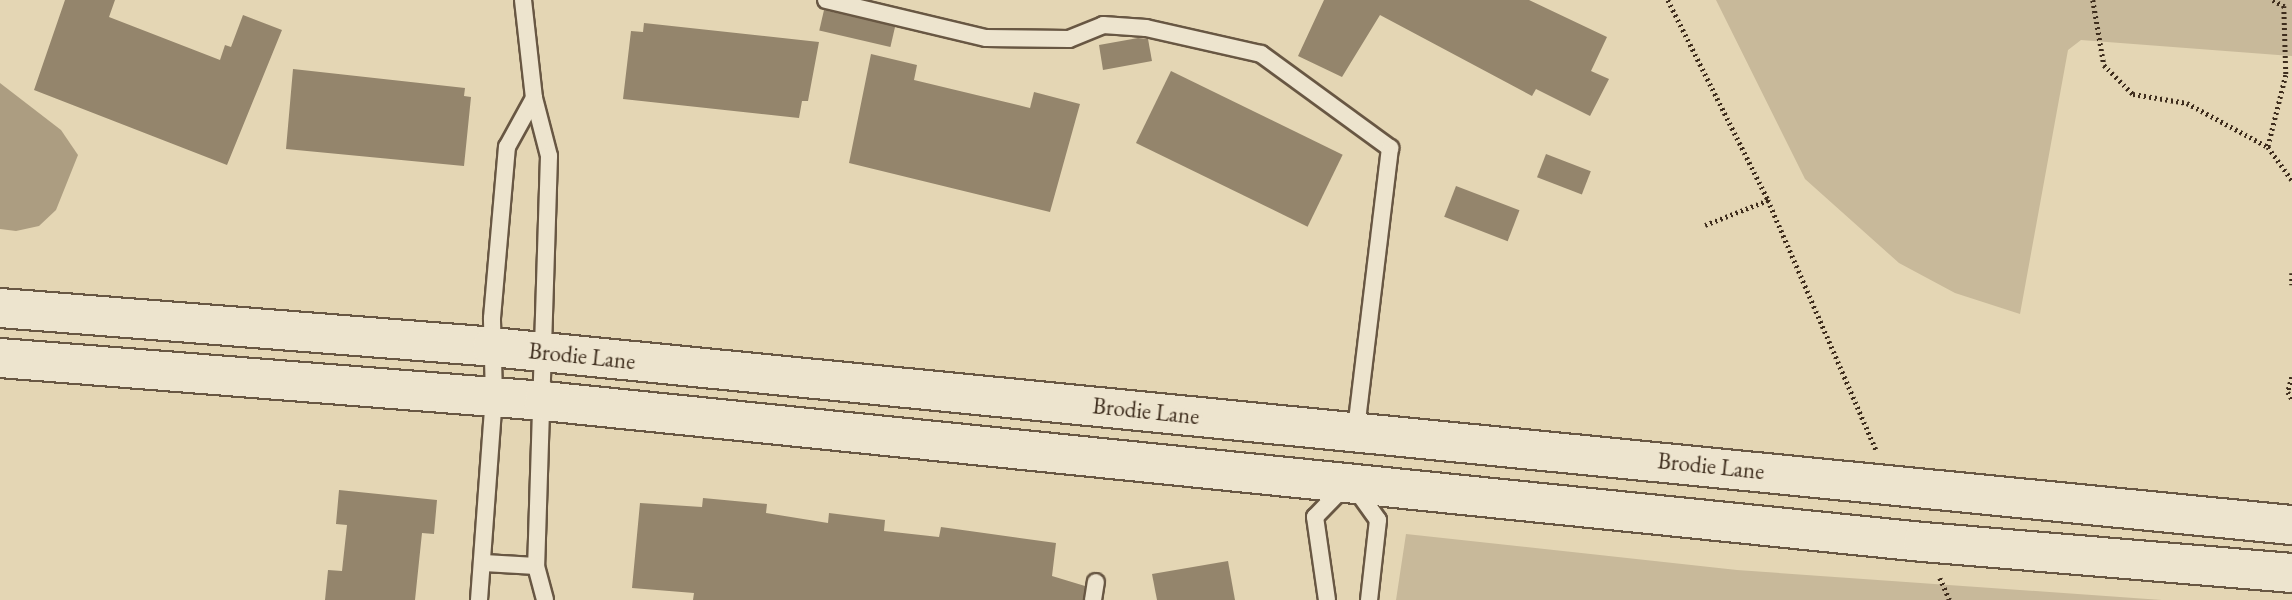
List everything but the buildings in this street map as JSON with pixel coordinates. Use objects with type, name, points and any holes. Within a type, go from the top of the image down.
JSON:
[{"type":"main road","name":"Brodie Lane","points":[[0,307],[492,347],[2292,525]]},
{"type":"main road","points":[[0,358],[544,401],[1350,481],[1923,542],[2292,573]]},
{"type":"main road","points":[[1350,481],[1356,431]]},
{"type":"lane","points":[[523,0],[534,99],[549,156],[544,401],[536,566],[545,600]]},
{"type":"lane","points":[[826,0],[986,38],[1069,39],[1103,25],[1146,28],[1261,54],[1390,148],[1356,431]]},
{"type":"lane","points":[[480,600],[494,397],[492,347],[507,147],[534,99]]},
{"type":"lane","points":[[1327,600],[1315,517],[1350,481],[1378,520],[1369,600]]},
{"type":"lane","points":[[484,563],[536,566]]},
{"type":"lane","points":[[1093,600],[1096,582]]},
{"type":"path","points":[[1668,0],[1768,200],[1880,458]]},
{"type":"path","points":[[2093,0],[2104,65],[2133,94],[2187,103],[2268,148],[2292,180]]},
{"type":"path","points":[[2268,148],[2286,75],[2284,6],[2273,0]]},
{"type":"path","points":[[1705,225],[1768,200]]},
{"type":"path","points":[[2292,273],[2292,285]]},
{"type":"path","points":[[2292,377],[2287,392],[2292,399]]},
{"type":"path","points":[[1933,565],[1950,600]]},
{"type":"shaded area","points":[[1716,0],[2292,0],[2292,56],[2081,40],[2068,50],[2020,314],[1955,293],[1899,263],[1805,179]]},
{"type":"shaded area","points":[[0,83],[61,130],[78,155],[56,210],[39,226],[16,231],[0,229]]},
{"type":"shaded area","points":[[1406,534],[1737,570],[2162,600],[1396,600]]}]
